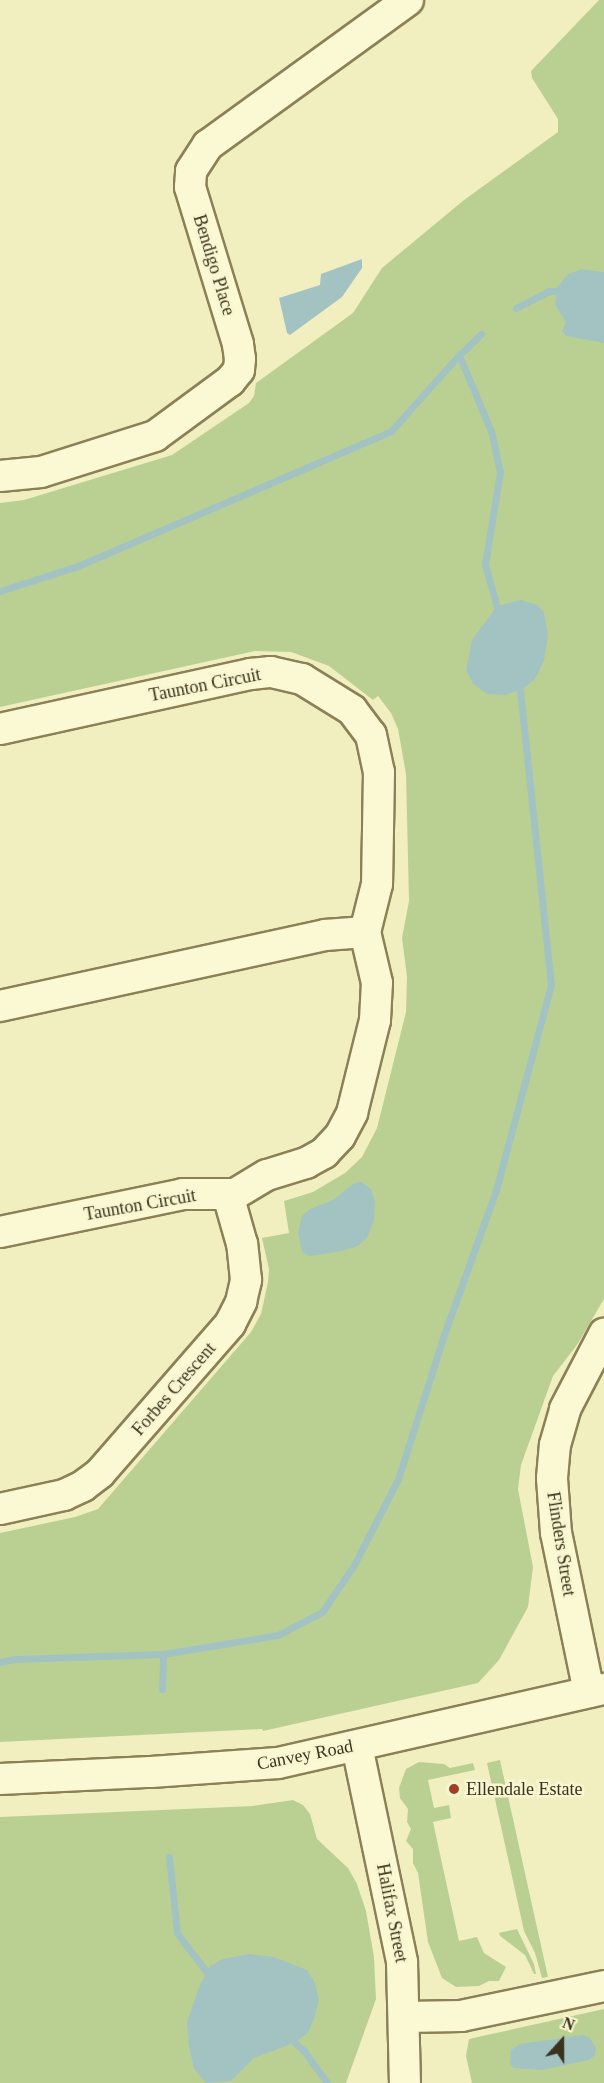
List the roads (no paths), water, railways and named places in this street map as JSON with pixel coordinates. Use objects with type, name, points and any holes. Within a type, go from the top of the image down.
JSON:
[{"type":"street","name":"Bendigo Place","points":[[0,476],[40,472],[154,436],[230,381],[238,370],[240,359],[238,345],[190,187],[191,171],[208,145],[408,0]]},
{"type":"street","name":"Taunton Circuit","points":[[0,729],[251,674],[282,673],[313,684],[343,703],[359,718],[370,735],[377,753],[377,884],[365,932],[374,967],[377,1002],[349,1122],[335,1142],[312,1161],[267,1175],[241,1192],[228,1195],[183,1194],[0,1232]]},
{"type":"street","points":[[0,1006],[325,935],[365,932]]},
{"type":"street","name":"Forbes Crescent","points":[[0,1509],[64,1495],[83,1486],[100,1473],[230,1324],[241,1302],[246,1268],[239,1231],[228,1195]]},
{"type":"street","name":"Flinders Street","points":[[597,1690],[556,1533],[552,1478],[555,1445],[565,1409],[604,1334]]},
{"type":"street","name":"Canvey Road","points":[[0,1779],[256,1765],[357,1746],[597,1690]]},
{"type":"street","name":"Halifax Street","points":[[357,1746],[399,1942],[405,2017],[405,2083]]},
{"type":"street","points":[[405,2017],[461,2016],[604,1986]]},
{"type":"water","points":[[362,259],[362,268],[342,297],[290,335],[287,333],[279,298],[320,285],[321,274]]},
{"type":"water","points":[[581,269],[604,272],[604,343],[566,336],[562,331],[566,322],[555,305],[557,287],[567,275]]},
{"type":"water","points":[[521,600],[538,605],[544,613],[548,635],[544,661],[535,679],[523,689],[506,695],[487,694],[473,684],[466,670],[472,640],[497,606]]},
{"type":"water","points":[[361,1182],[371,1189],[375,1201],[374,1220],[367,1238],[358,1246],[342,1251],[310,1256],[302,1252],[298,1232],[302,1216],[310,1209],[333,1200],[354,1183]]},
{"type":"water","points":[[249,1954],[274,1957],[307,1970],[315,1983],[319,2000],[314,2019],[308,2033],[294,2043],[254,2058],[231,2081],[206,2083],[194,2069],[187,2022],[199,1987],[210,1966],[223,1959]]},
{"type":"water","points":[[583,2035],[590,2038],[596,2048],[595,2055],[589,2060],[542,2070],[514,2068],[510,2064],[511,2050],[520,2044]]},
{"type":"waterway","points":[[516,308],[549,291],[563,291]]},
{"type":"waterway","points":[[481,334],[459,355],[491,431],[500,472],[485,565],[499,614]]},
{"type":"waterway","points":[[0,591],[78,566],[391,431],[459,355]]},
{"type":"waterway","points":[[162,1689],[163,1654],[278,1635],[322,1612],[354,1565],[398,1479],[446,1329],[496,1190],[551,985],[519,682]]},
{"type":"waterway","points":[[0,1662],[15,1659],[163,1654]]},
{"type":"waterway","points":[[169,1857],[177,1933],[211,1978]]},
{"type":"waterway","points":[[289,2037],[304,2051],[327,2083]]},
{"type":"place","name":"Ellendale Estate","points":[[454,1789]]}]
